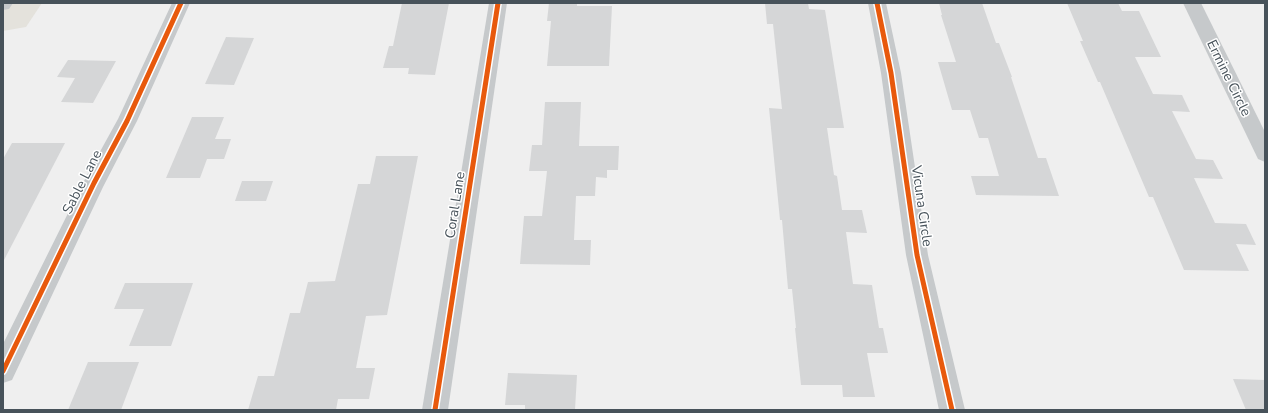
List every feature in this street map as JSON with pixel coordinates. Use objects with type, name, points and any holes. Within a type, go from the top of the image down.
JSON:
[{"type":"street","name":"Sable Lane","points":[[3,371],[94,183],[127,121],[181,3]]},
{"type":"street","name":"Coral Lane","points":[[435,410],[498,3]]},
{"type":"street","name":"Vicuna Circle","points":[[877,3],[891,73],[917,255],[952,410]]},
{"type":"street","name":"Ermine Circle","points":[[1192,3],[1265,153]]},
{"type":"shaded area","points":[[3,3],[42,3],[26,27],[3,31]]},
{"type":"building","points":[[402,3],[449,3],[435,75],[408,74],[409,68],[383,68],[389,46],[393,46]]},
{"type":"building","points":[[549,3],[577,3],[577,6],[612,6],[609,66],[547,66],[551,21],[547,21]]},
{"type":"building","points":[[765,3],[808,3],[809,9],[825,10],[844,128],[827,128],[834,175],[837,176],[842,210],[862,210],[867,233],[846,232],[853,284],[872,285],[879,328],[883,328],[888,353],[867,353],[875,397],[843,397],[842,385],[801,385],[792,289],[788,289],[782,220],[780,220],[769,108],[782,109],[773,24],[767,24]]},
{"type":"building","points":[[939,3],[982,3],[996,43],[999,43],[1012,77],[1038,158],[1046,158],[1059,196],[976,195],[971,176],[999,176],[988,138],[979,138],[970,110],[952,110],[938,62],[956,62],[941,15]]},
{"type":"building","points":[[1067,3],[1118,3],[1122,11],[1139,11],[1161,57],[1135,57],[1153,94],[1182,95],[1190,112],[1172,111],[1196,159],[1213,160],[1223,179],[1194,178],[1215,223],[1246,224],[1256,245],[1236,244],[1249,271],[1184,270],[1153,197],[1149,197],[1100,82],[1098,82],[1080,41],[1083,41]]},
{"type":"building","points":[[226,37],[254,38],[234,85],[205,84]]},
{"type":"building","points":[[68,60],[116,61],[93,103],[61,102],[75,78],[57,77]]},
{"type":"building","points":[[545,102],[581,102],[579,146],[619,146],[618,170],[607,170],[607,178],[596,177],[595,196],[576,196],[574,240],[591,240],[590,265],[520,264],[524,216],[542,216],[547,171],[529,171],[532,145],[542,145]]},
{"type":"building","points":[[192,117],[224,117],[215,139],[231,139],[224,159],[207,159],[200,178],[166,178]]},
{"type":"building","points":[[12,143],[65,143],[3,262],[3,159]]},
{"type":"building","points":[[376,156],[418,156],[387,315],[366,316],[356,368],[375,368],[369,399],[338,399],[336,410],[248,410],[258,376],[274,376],[290,313],[300,313],[308,282],[335,281],[358,184],[370,184]]},
{"type":"building","points":[[242,181],[273,181],[266,201],[235,201]]},
{"type":"building","points":[[125,283],[193,283],[171,346],[129,346],[144,309],[114,309]]},
{"type":"building","points":[[88,362],[139,362],[121,410],[68,410]]},
{"type":"building","points":[[508,373],[577,375],[575,410],[525,410],[525,405],[505,405]]},
{"type":"building","points":[[1233,379],[1265,380],[1265,410],[1246,410]]},
{"type":"cycle path","points":[[3,371],[94,183],[127,121],[181,3]]},
{"type":"cycle path","points":[[435,410],[498,3]]},
{"type":"cycle path","points":[[877,3],[891,73],[917,255],[952,410]]}]
